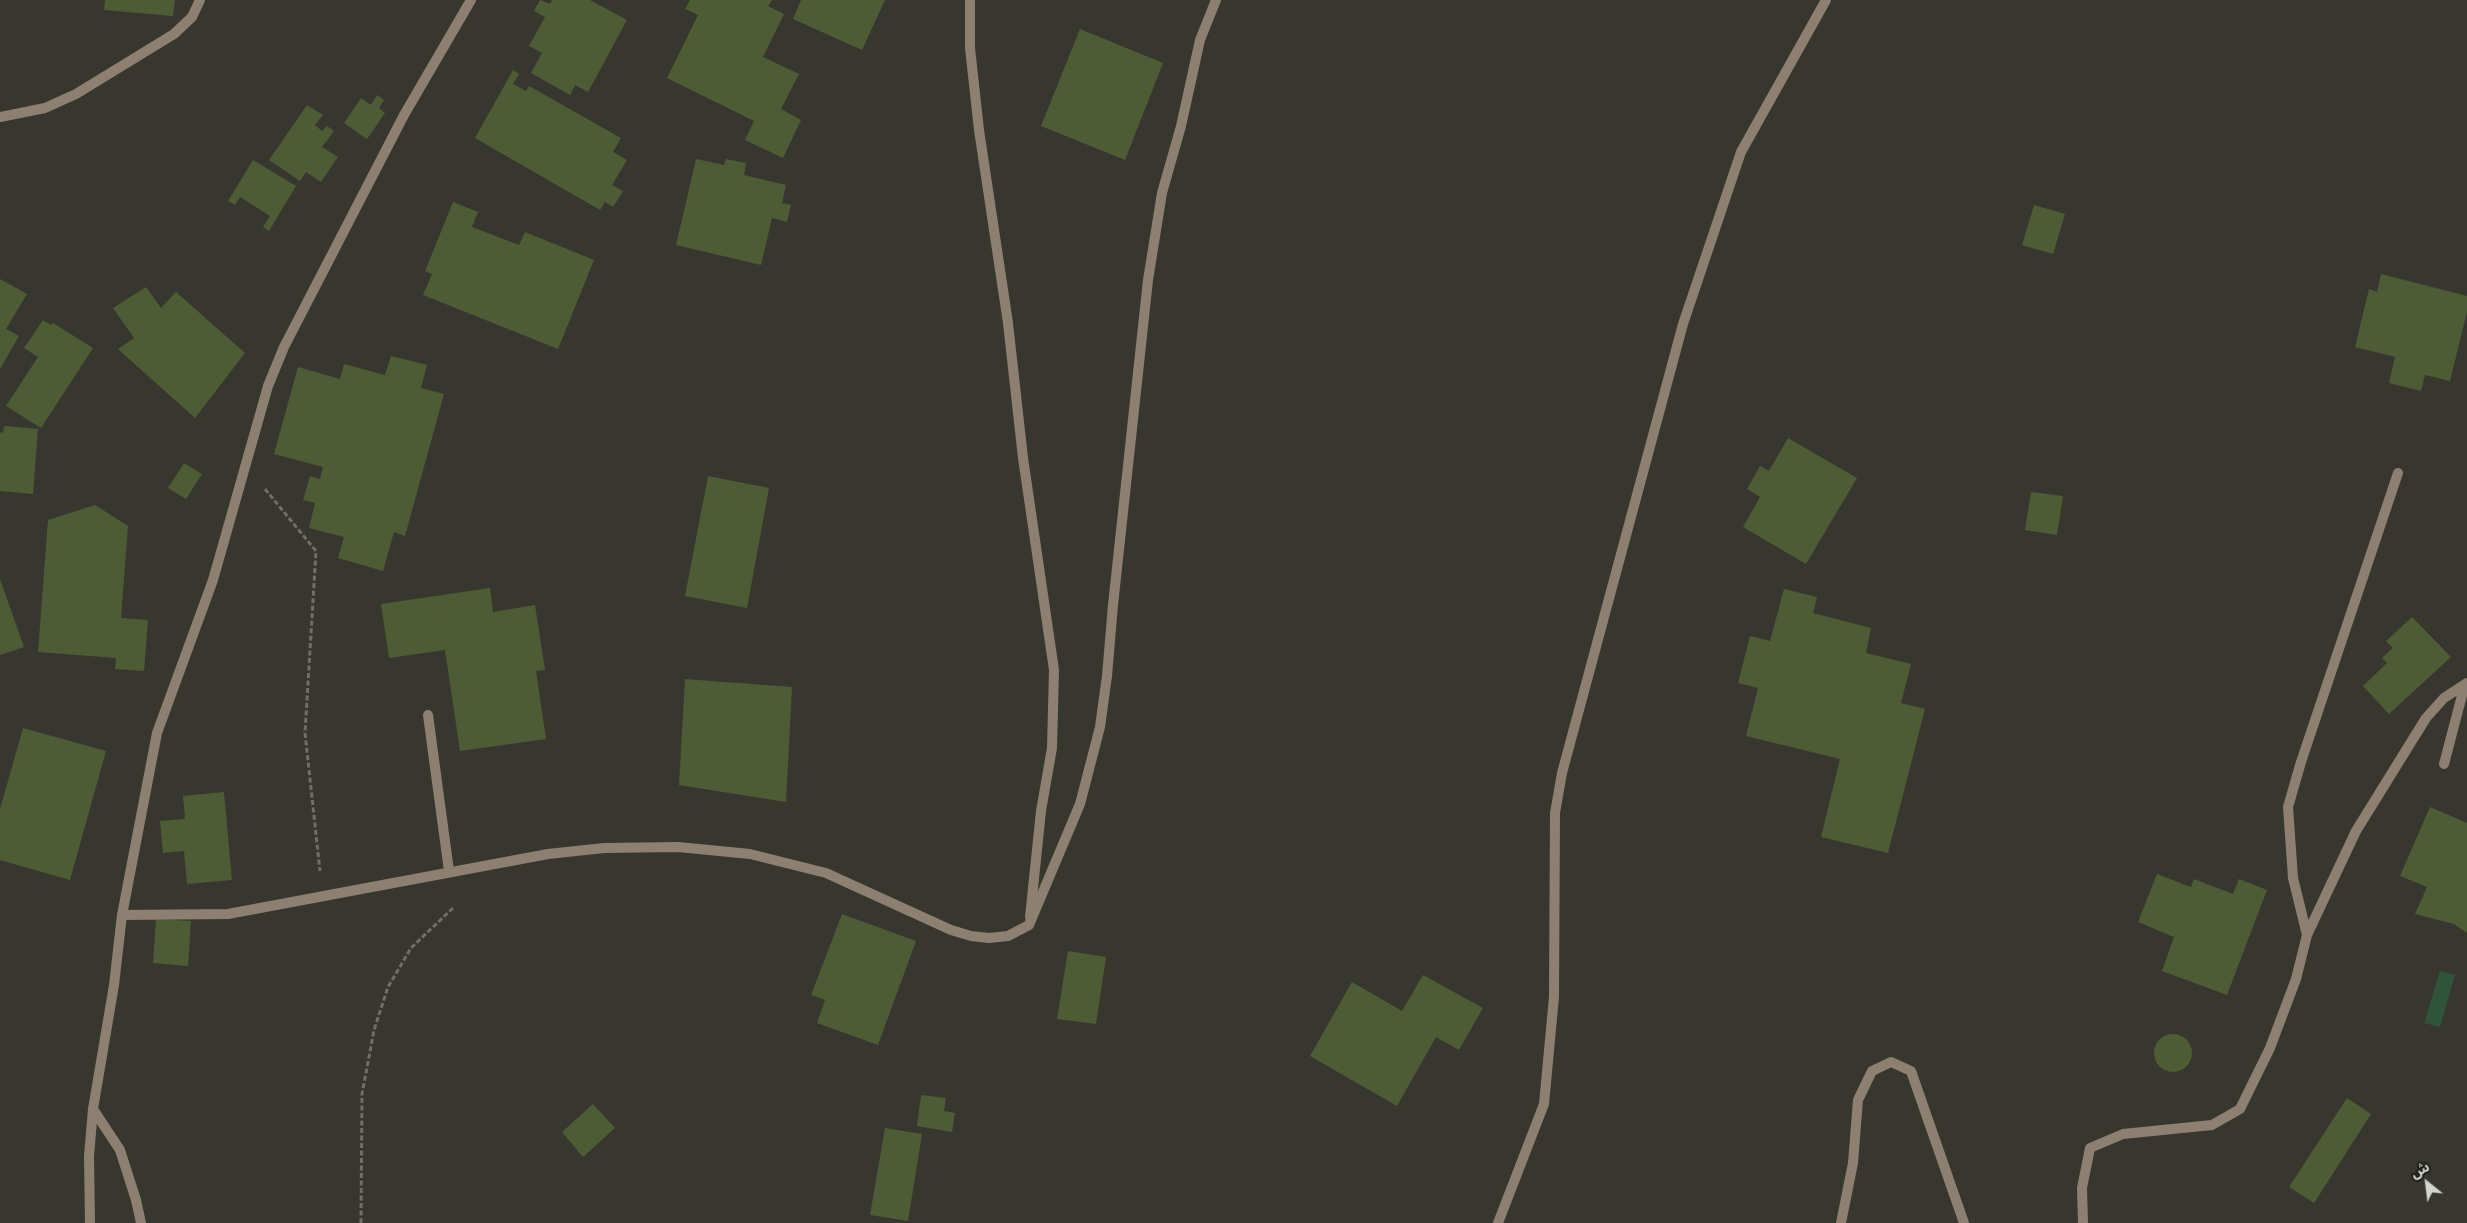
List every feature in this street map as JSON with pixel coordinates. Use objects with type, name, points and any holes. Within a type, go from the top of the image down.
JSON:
[{"type":"street","points":[[0,116],[45,108],[76,94],[174,34],[192,17],[200,0]]},
{"type":"street","points":[[90,1223],[89,1156],[94,1109],[114,985],[122,915],[157,733],[213,580],[268,386],[284,346],[404,115],[471,0]]},
{"type":"street","points":[[970,0],[970,48],[979,130],[1008,323],[1023,458],[1054,670],[1052,748],[1041,811],[1029,925]]},
{"type":"street","points":[[122,915],[228,914],[449,871],[548,854],[604,848],[678,847],[741,853],[791,863],[826,873],[951,930],[971,936],[989,938],[1008,936],[1029,925],[1080,804],[1100,727],[1108,676],[1112,605],[1147,290],[1162,193],[1200,40],[1216,0]]},
{"type":"street","points":[[1498,1223],[1544,1104],[1554,997],[1555,813],[1562,773],[1683,324],[1741,152],[1826,0]]},
{"type":"street","points":[[2307,935],[2294,878],[2288,807],[2398,473]]},
{"type":"street","points":[[2083,1223],[2082,1188],[2090,1148],[2123,1134],[2212,1125],[2240,1109],[2273,1039],[2296,979],[2307,935],[2356,831],[2426,718],[2444,698],[2466,683]]},
{"type":"street","points":[[2444,764],[2466,683]]},
{"type":"street","points":[[428,715],[449,871]]},
{"type":"street","points":[[1841,1223],[1852,1163],[1858,1100],[1872,1071],[1891,1062],[1911,1071],[1964,1223]]},
{"type":"street","points":[[94,1109],[120,1150],[136,1200],[141,1223]]},
{"type":"path","points":[[245,466],[316,551],[305,733],[323,896]]},
{"type":"path","points":[[361,1223],[362,1094],[374,1030],[388,987],[411,948],[454,907]]},
{"type":"shaded area","points":[[2440,971],[2455,975],[2440,1027],[2424,1023]]},
{"type":"building","points":[[105,0],[175,0],[173,16],[104,10]]},
{"type":"building","points":[[540,0],[550,4],[552,0],[590,0],[627,20],[588,92],[575,85],[570,95],[531,73],[542,53],[529,46],[545,17],[534,11]]},
{"type":"building","points":[[690,0],[772,0],[768,6],[784,14],[763,57],[799,74],[781,109],[801,120],[783,158],[745,140],[754,121],[667,78],[698,15],[685,9]]},
{"type":"building","points":[[801,0],[885,0],[862,50],[793,19]]},
{"type":"building","points":[[1080,29],[1163,63],[1125,160],[1041,126]]},
{"type":"building","points":[[513,70],[519,74],[513,84],[526,91],[529,86],[621,138],[613,152],[627,160],[612,185],[623,191],[613,207],[605,202],[600,210],[475,138]]},
{"type":"building","points":[[377,95],[384,100],[379,108],[385,113],[367,139],[344,123],[361,98],[371,105]]},
{"type":"building","points":[[307,105],[323,115],[315,125],[322,131],[327,126],[334,131],[322,147],[338,157],[321,182],[306,172],[300,181],[269,160]]},
{"type":"building","points":[[696,159],[724,165],[726,159],[746,163],[744,175],[786,185],[782,203],[791,205],[787,222],[772,218],[761,265],[676,245]]},
{"type":"building","points":[[253,160],[296,186],[269,231],[263,227],[270,216],[240,197],[235,205],[228,201]]},
{"type":"building","points":[[453,202],[478,212],[472,227],[519,245],[525,232],[594,260],[558,349],[423,295],[432,274],[425,271]]},
{"type":"building","points":[[2034,205],[2065,214],[2053,254],[2022,245]]},
{"type":"building","points":[[2381,274],[2467,296],[2467,312],[2450,381],[2425,375],[2421,391],[2389,383],[2395,357],[2355,347],[2369,289],[2377,292]]},
{"type":"building","points":[[0,279],[27,294],[6,329],[19,336],[0,369]]},
{"type":"building","points":[[146,287],[161,308],[176,292],[245,353],[195,418],[118,349],[134,338],[113,308]]},
{"type":"building","points":[[43,320],[51,325],[53,323],[93,348],[41,428],[6,406],[38,357],[24,348]]},
{"type":"building","points":[[391,356],[427,365],[421,388],[444,394],[405,536],[394,532],[383,571],[338,558],[344,537],[309,528],[315,503],[303,500],[310,476],[320,479],[323,467],[274,454],[298,367],[340,379],[344,364],[385,375]]},
{"type":"building","points":[[4,426],[38,429],[33,494],[0,491],[0,432],[3,433]]},
{"type":"building","points":[[1788,438],[1857,478],[1806,564],[1743,527],[1760,497],[1747,489],[1760,466],[1769,471]]},
{"type":"building","points":[[184,463],[202,474],[186,499],[168,488]]},
{"type":"building","points":[[708,476],[769,488],[747,608],[685,596]]},
{"type":"building","points":[[2031,492],[2063,496],[2057,535],[2025,530]]},
{"type":"building","points":[[95,505],[128,526],[121,618],[148,620],[144,671],[115,669],[116,658],[38,652],[48,520]]},
{"type":"building","points":[[0,579],[24,647],[0,655]]},
{"type":"building","points":[[490,588],[493,612],[535,605],[545,670],[536,671],[546,739],[460,751],[445,650],[389,658],[381,604]]},
{"type":"building","points":[[1784,589],[1817,597],[1813,613],[1871,628],[1866,653],[1911,664],[1901,703],[1925,709],[1888,853],[1821,837],[1840,759],[1746,736],[1758,688],[1738,683],[1750,636],[1770,641]]},
{"type":"building","points":[[2412,617],[2451,657],[2389,714],[2363,686],[2387,663],[2382,658],[2393,648],[2386,641]]},
{"type":"building","points":[[685,679],[792,687],[786,802],[679,785]]},
{"type":"building","points":[[23,728],[106,751],[70,880],[0,860],[0,809]]},
{"type":"building","points":[[224,792],[232,880],[187,884],[184,851],[163,853],[160,821],[185,819],[183,796]]},
{"type":"building","points":[[2430,807],[2467,823],[2467,933],[2454,924],[2415,914],[2427,887],[2400,876]]},
{"type":"building","points":[[2157,874],[2191,887],[2194,879],[2233,894],[2239,879],[2267,890],[2227,995],[2162,971],[2174,937],[2138,922]]},
{"type":"building","points":[[842,914],[916,941],[878,1045],[817,1023],[825,1000],[811,995]]},
{"type":"building","points":[[156,919],[191,921],[188,966],[153,963]]},
{"type":"building","points":[[1068,951],[1106,957],[1096,1024],[1057,1019]]},
{"type":"building","points":[[1423,975],[1483,1008],[1459,1050],[1436,1037],[1397,1106],[1310,1056],[1352,982],[1402,1011]]},
{"type":"building","points":[[2173,1034],[2187,1039],[2192,1053],[2187,1067],[2173,1072],[2159,1067],[2154,1053],[2159,1039]]},
{"type":"building","points":[[921,1095],[946,1098],[944,1111],[955,1113],[952,1132],[917,1126]]},
{"type":"building","points":[[2347,1098],[2371,1114],[2314,1203],[2289,1187]]},
{"type":"building","points":[[593,1104],[615,1128],[583,1157],[562,1132]]},
{"type":"building","points":[[885,1128],[922,1134],[908,1221],[870,1215]]}]
